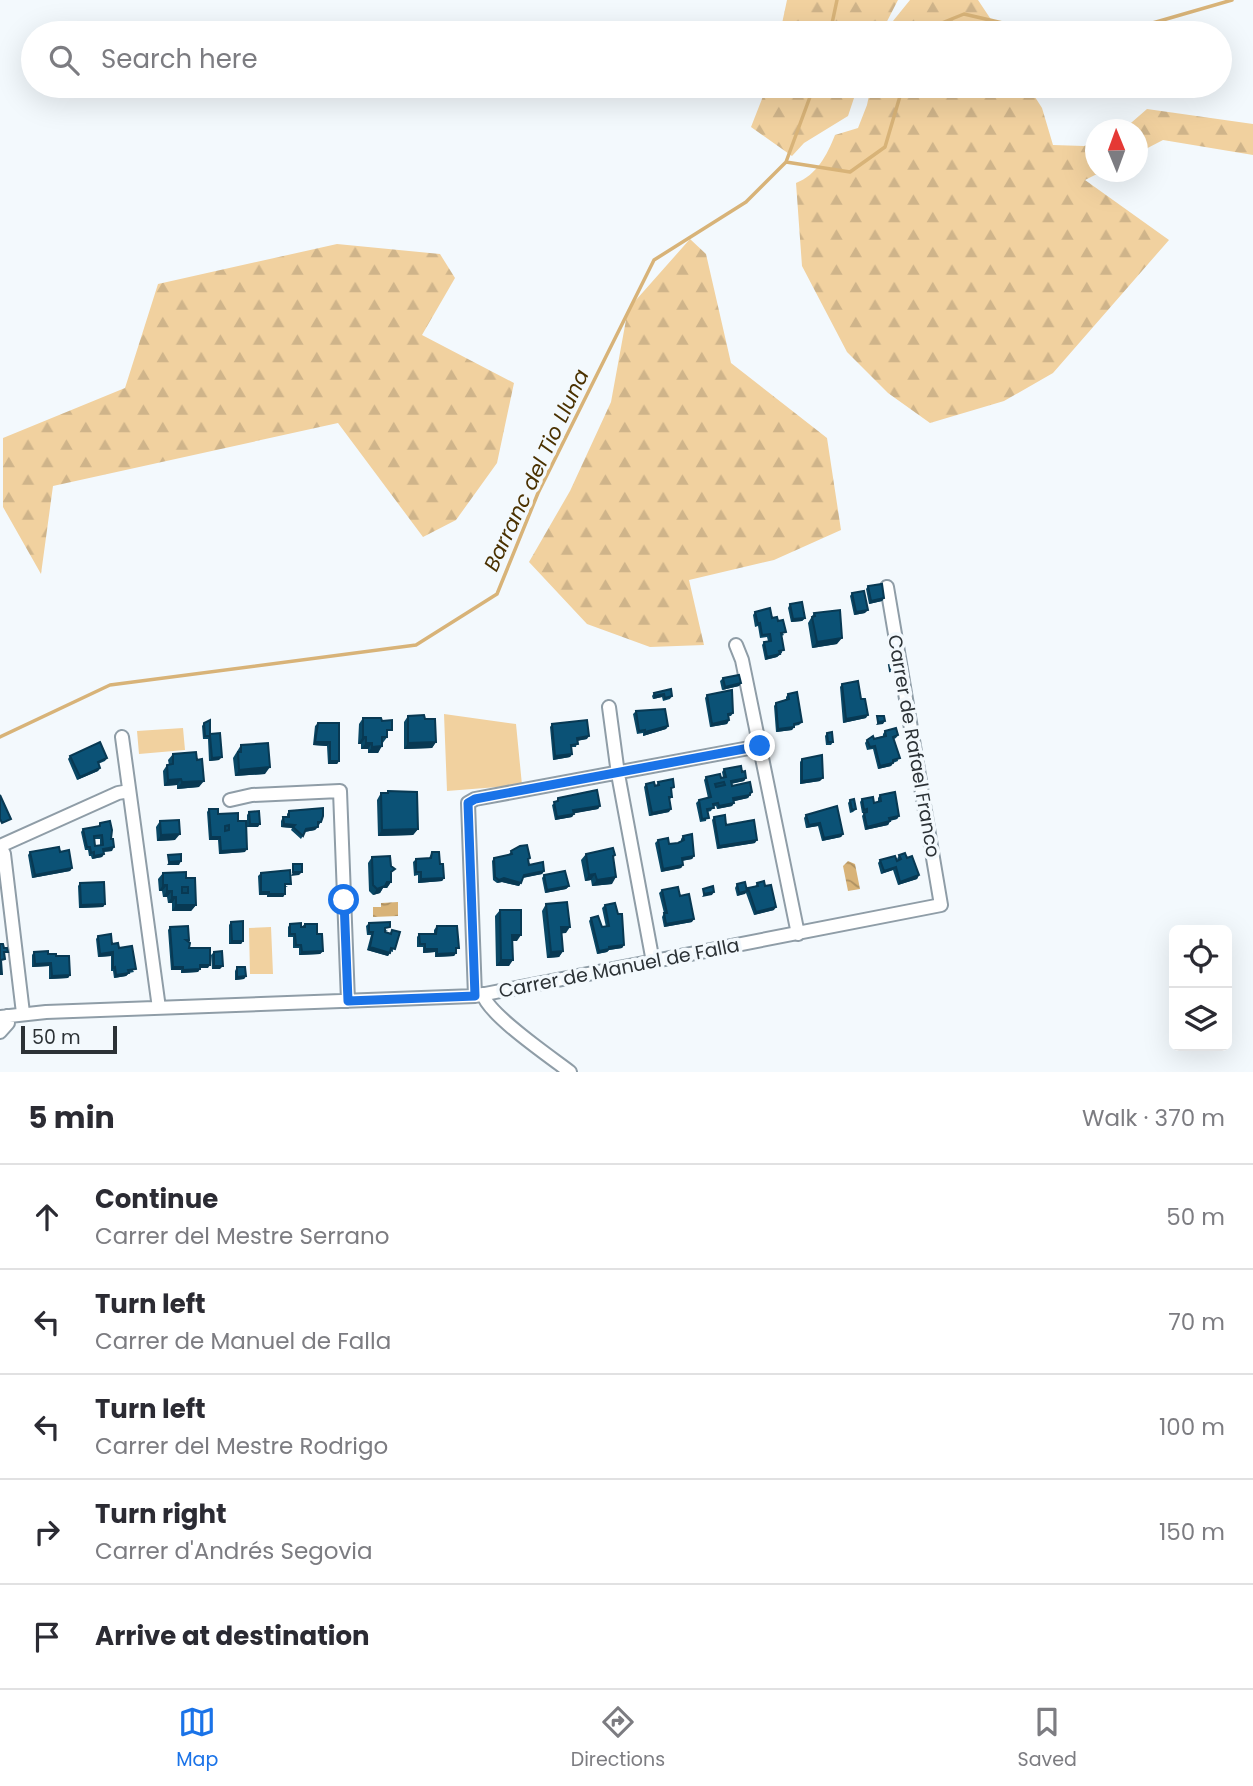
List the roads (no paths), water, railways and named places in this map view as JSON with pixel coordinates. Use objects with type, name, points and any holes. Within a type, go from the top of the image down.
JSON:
[{"type":"street","name":"Carrer de Rafael Franco","points":[[887,587],[941,905]]},
{"type":"street","points":[[736,645],[742,660],[798,934]]},
{"type":"street","points":[[609,707],[618,774],[653,962]]},
{"type":"street","points":[[122,737],[159,1008]]},
{"type":"street","points":[[570,1072],[498,1015],[479,995],[468,803],[475,799],[760,746]]},
{"type":"street","points":[[23,1013],[4,854],[0,846],[118,793],[129,791]]},
{"type":"street","points":[[230,800],[252,795],[340,791],[348,1001]]},
{"type":"street","name":"Carrer de Manuel de Falla","points":[[4,1017],[23,1013],[479,995],[941,905]]},
{"type":"street","points":[[0,1032],[8,1023],[4,1017]]},
{"type":"water","points":[[848,861],[855,864],[860,889],[848,891],[843,866]]},
{"type":"water","points":[[398,902],[398,916],[373,917],[373,907],[381,907],[381,903]]},
{"type":"waterway","name":"Barranc del Tio Lluna","points":[[833,21],[837,0]]},
{"type":"waterway","points":[[1159,21],[1232,0]]},
{"type":"waterway","points":[[947,21],[964,14],[994,21]]},
{"type":"waterway","name":"Barranc del Tio Lluna","points":[[0,737],[110,685],[416,645],[497,594],[538,493],[654,260],[746,202],[786,162],[810,98]]},
{"type":"waterway","points":[[786,162],[850,172],[885,147],[899,98]]}]
